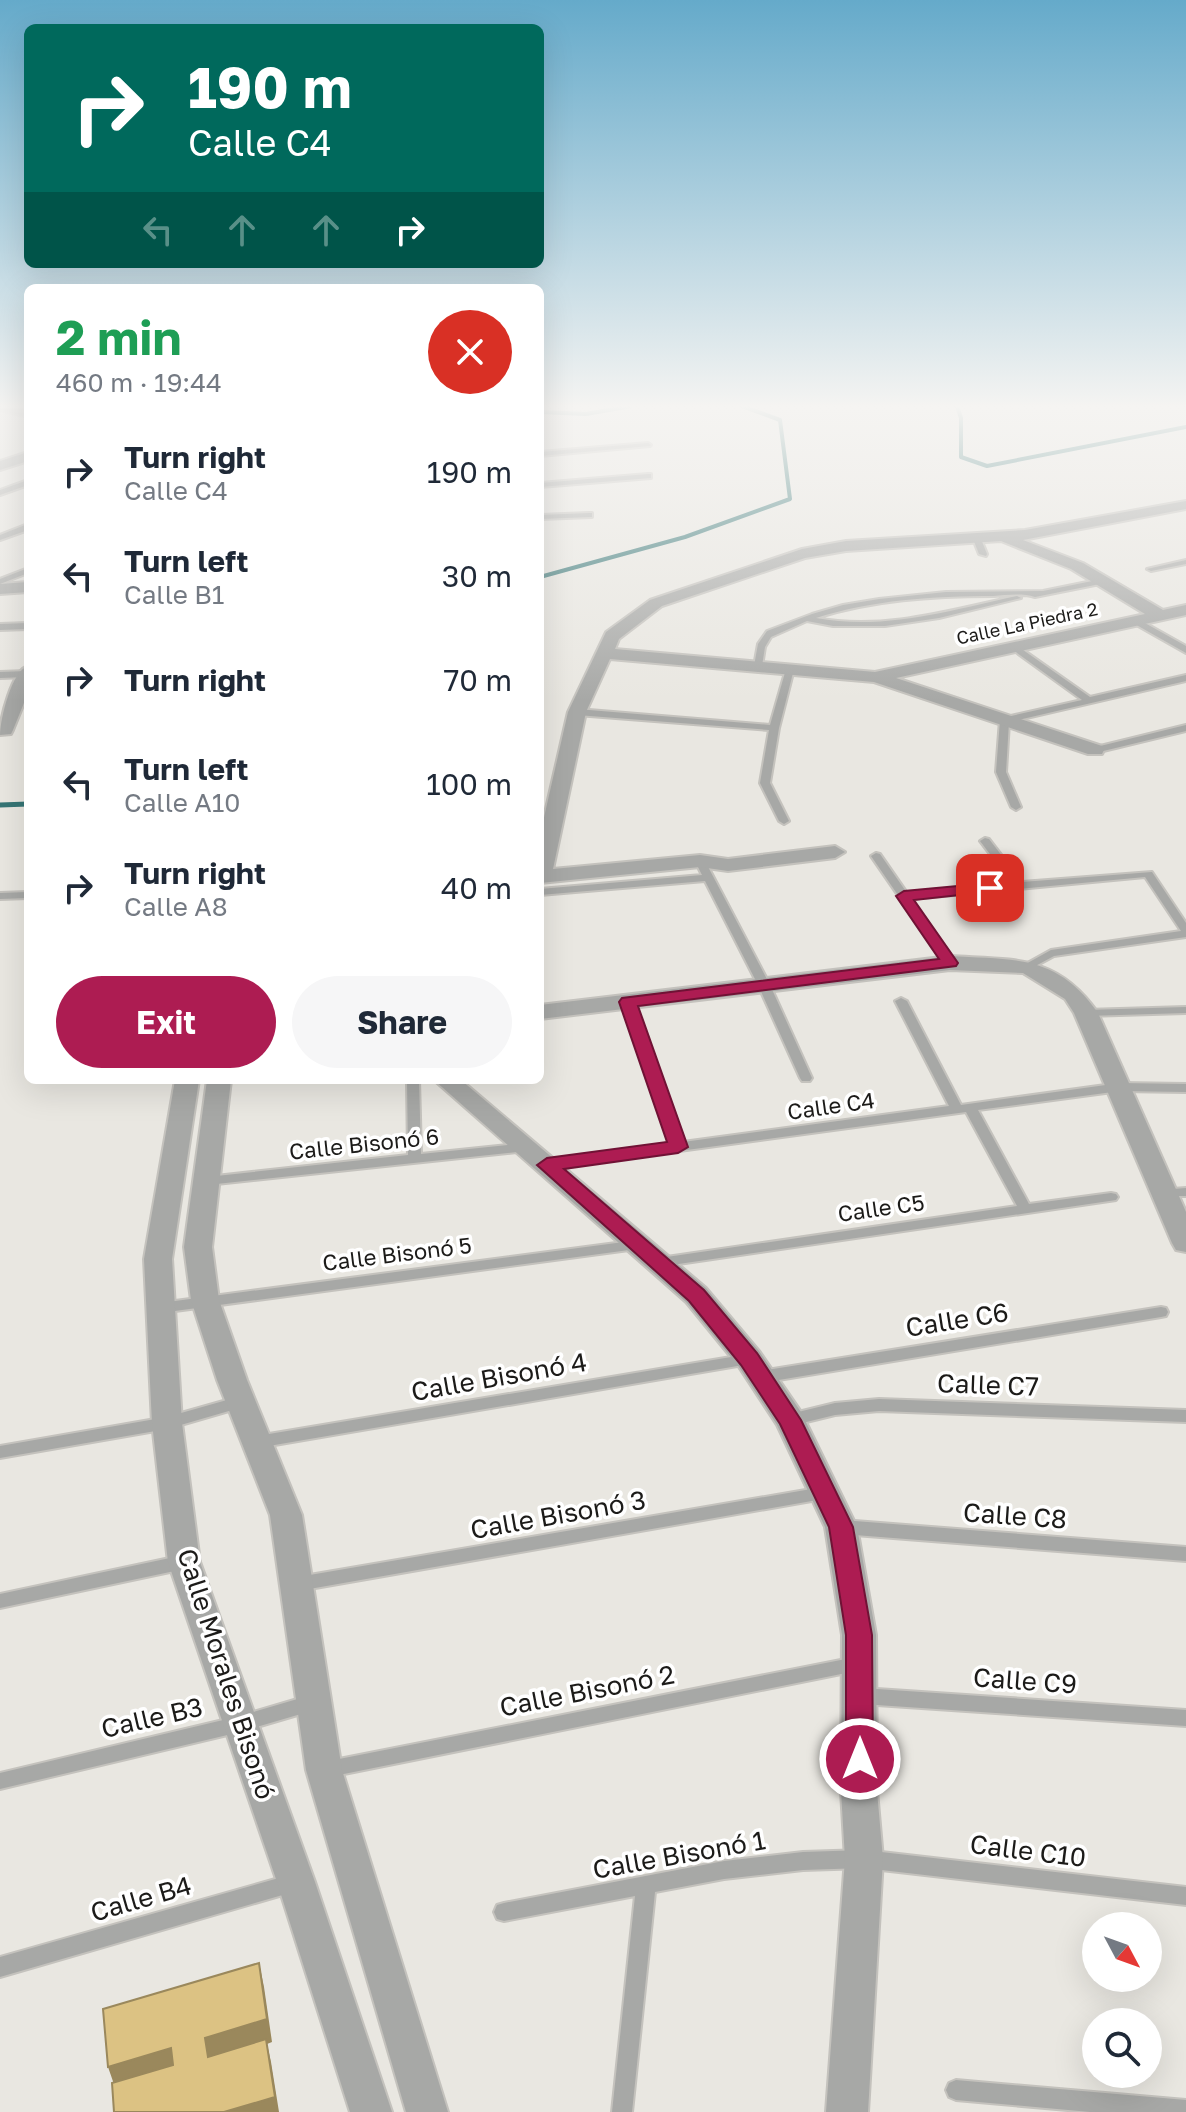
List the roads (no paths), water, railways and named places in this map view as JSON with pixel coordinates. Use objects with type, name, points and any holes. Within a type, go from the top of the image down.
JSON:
[{"type":"street","points":[[544,859],[577,712],[612,636],[656,603],[802,554],[846,546],[980,547],[1001,537],[1186,505]]},
{"type":"street","points":[[1001,537],[1077,566],[1161,616]]},
{"type":"street","points":[[0,589],[24,587]]},
{"type":"street","name":"Calle La Piedra 2","points":[[876,677],[1186,610]]},
{"type":"street","points":[[604,653],[876,677],[1095,750]]},
{"type":"street","points":[[24,680],[2,730],[24,728]]},
{"type":"street","points":[[544,877],[703,870],[835,852]]},
{"type":"street","points":[[544,1012],[950,963],[1028,967],[1073,994],[1086,1013],[1120,1087],[1176,1192],[1186,1243]]},
{"type":"street","name":"Calle Morales Bisonó","points":[[186,1084],[158,1259],[167,1423],[184,1562],[296,1882],[371,2112]]},
{"type":"street","points":[[219,1084],[198,1247],[205,1300],[286,1515],[324,1770],[427,2112]]},
{"type":"street","points":[[451,1084],[696,1295],[755,1368],[790,1420],[841,1527],[859,1635],[859,1791],[864,1859],[847,2112]]},
{"type":"lane","points":[[544,517],[589,515]]},
{"type":"lane","points":[[0,538],[24,529]]},
{"type":"lane","points":[[1151,569],[1181,563],[1186,569]]},
{"type":"lane","points":[[0,582],[24,572]]},
{"type":"lane","points":[[804,618],[834,626],[887,624],[1102,581]]},
{"type":"lane","points":[[758,666],[759,648],[766,636],[804,618],[920,597],[994,592],[1042,593]]},
{"type":"lane","points":[[1136,621],[1186,650]]},
{"type":"lane","points":[[0,627],[24,626]]},
{"type":"lane","points":[[1016,648],[1088,700]]},
{"type":"lane","points":[[784,821],[765,783],[774,728],[790,669]]},
{"type":"lane","points":[[0,675],[24,673]]},
{"type":"lane","points":[[1016,807],[1001,772],[1005,720],[1186,678]]},
{"type":"lane","points":[[577,712],[774,728]]},
{"type":"lane","points":[[1095,750],[1186,728]]},
{"type":"lane","points":[[985,841],[1019,885]]},
{"type":"lane","points":[[876,856],[950,963]]},
{"type":"lane","points":[[544,891],[703,870],[764,985],[806,1078]]},
{"type":"lane","points":[[904,896],[1148,874],[1186,933],[1051,953],[1028,967]]},
{"type":"lane","points":[[0,896],[24,895]]},
{"type":"lane","points":[[901,1001],[1026,1210]]},
{"type":"lane","points":[[628,1002],[678,1147]]},
{"type":"lane","points":[[1086,1013],[1186,1010]]},
{"type":"lane","points":[[413,1084],[415,1159]]},
{"type":"lane","name":"Calle C4","points":[[536,1156],[678,1147],[1120,1087],[1186,1088]]},
{"type":"lane","name":"Calle Bisonó 6","points":[[207,1181],[415,1159],[536,1156]]},
{"type":"lane","name":"Calle C5","points":[[648,1254],[1026,1210],[1111,1197]]},
{"type":"lane","name":"Calle Bisonó 5","points":[[160,1308],[205,1300],[648,1254]]},
{"type":"lane","name":"Calle C6","points":[[755,1368],[1161,1312]]},
{"type":"lane","name":"Calle Bisonó 4","points":[[257,1442],[755,1368]]},
{"type":"lane","points":[[0,1452],[167,1423],[241,1402]]},
{"type":"lane","name":"Calle C7","points":[[790,1420],[835,1409],[879,1405],[1186,1416]]},
{"type":"lane","name":"Calle Bisonó 3","points":[[298,1584],[826,1492]]},
{"type":"lane","name":"Calle C8","points":[[841,1527],[1186,1554]]},
{"type":"lane","points":[[0,1601],[184,1562]]},
{"type":"lane","name":"Calle Bisonó 2","points":[[324,1770],[859,1663]]},
{"type":"lane","name":"Calle C9","points":[[860,1696],[1186,1718]]},
{"type":"lane","name":"Calle B3","points":[[0,1781],[240,1724],[315,1702]]},
{"type":"lane","name":"Calle Bisonó 1","points":[[504,1912],[724,1870],[864,1859]]},
{"type":"lane","name":"Calle C10","points":[[864,1859],[1186,1896]]},
{"type":"lane","name":"Calle B4","points":[[0,1967],[296,1882]]},
{"type":"lane","points":[[622,2112],[646,1886]]},
{"type":"lane","points":[[956,2090],[1186,2110]]},
{"type":"waterway","points":[[544,576],[685,537],[775,505]]},
{"type":"waterway","points":[[0,805],[24,804]]}]
